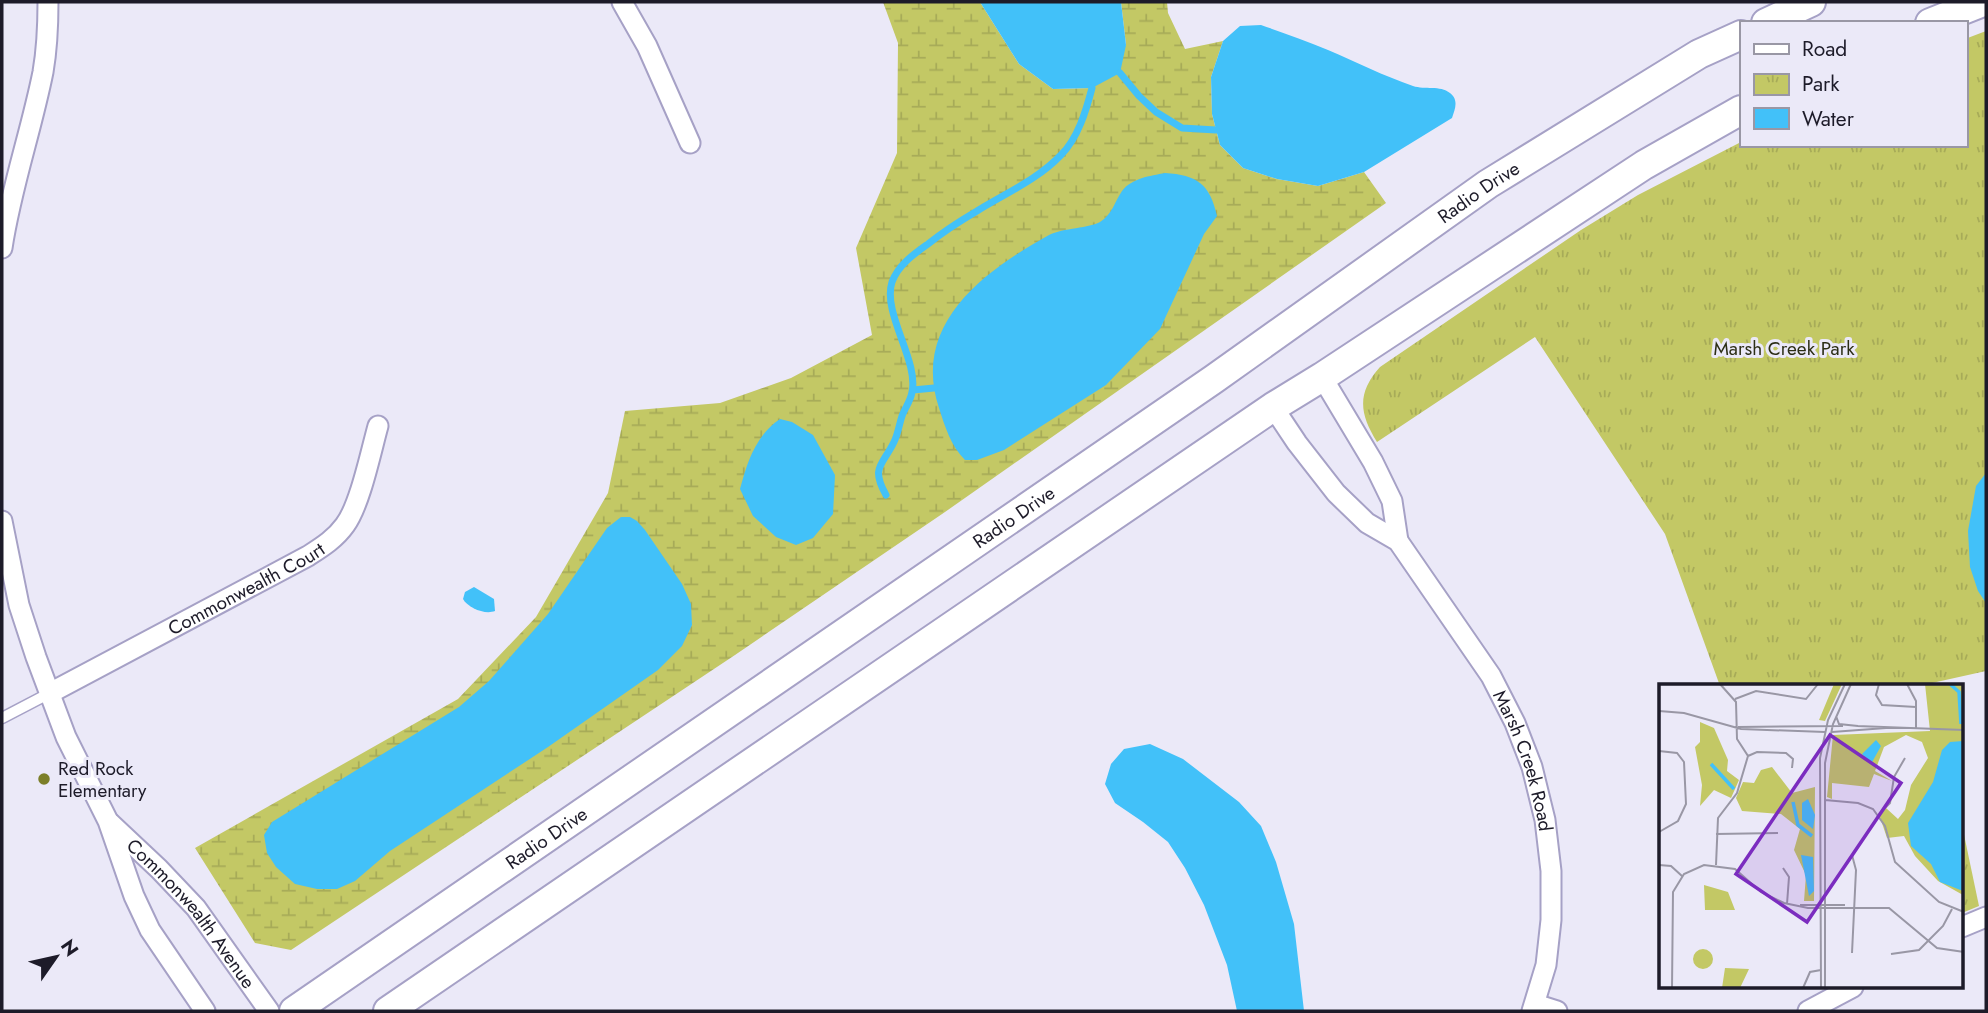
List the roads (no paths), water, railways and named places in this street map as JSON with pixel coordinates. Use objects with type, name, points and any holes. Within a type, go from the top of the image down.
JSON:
[{"type":"main road","points":[[1770,21],[1811,2]]},
{"type":"main road","points":[[1935,21],[1983,2]]},
{"type":"main road","name":"Radio Drive","points":[[295,1011],[1214,379],[1488,184],[1699,54],[1740,35]]},
{"type":"main road","points":[[387,1011],[1273,407],[1598,195],[1740,111]]},
{"type":"street","points":[[2,248],[8,210],[43,70],[48,32],[48,2]]},
{"type":"street","points":[[622,2],[647,46],[690,142]]},
{"type":"street","name":"Marsh Creek Road","points":[[1322,377],[1373,462],[1392,502],[1398,541]]},
{"type":"street","name":"Marsh Creek Road","points":[[1273,407],[1336,493],[1367,523],[1398,541],[1491,676],[1515,723],[1532,767],[1545,820],[1550,871],[1546,965],[1534,1008]]},
{"type":"street","name":"Commonwealth Court","points":[[50,693],[328,543],[346,523],[356,501],[378,426]]},
{"type":"street","name":"Commonwealth Avenue","points":[[2,521],[19,605],[66,737],[108,821],[134,896],[150,930],[205,1011]]},
{"type":"street","name":"Commonwealth Avenue","points":[[108,821],[196,908],[269,1011]]},
{"type":"street","points":[[1964,927],[1986,917]]},
{"type":"street","points":[[1808,1011],[1851,988]]},
{"type":"street","points":[[1534,1008],[1557,1011]]},
{"type":"lane","points":[[2,718],[50,693]]},
{"type":"water","points":[[980,2],[1121,2],[1126,45],[1120,73],[1092,88],[1053,89],[1019,64]]},
{"type":"water","points":[[1261,25],[1413,86],[1446,91],[1453,96],[1455,102],[1452,118],[1364,172],[1318,186],[1277,179],[1243,168],[1220,145],[1212,114],[1211,77],[1223,41],[1240,26]]},
{"type":"water","points":[[1165,173],[1186,176],[1200,183],[1210,196],[1217,216],[1204,234],[1160,329],[1106,385],[1004,450],[977,460],[965,460],[946,429],[933,378],[935,351],[944,326],[959,304],[978,283],[1024,249],[1049,235],[1100,222],[1131,183]]},
{"type":"water","points":[[780,419],[792,422],[813,435],[835,475],[833,514],[813,538],[796,545],[776,537],[753,516],[740,489],[749,459],[759,441]]},
{"type":"water","points":[[1986,473],[1986,603],[1978,591],[1970,567],[1968,531],[1976,486]]},
{"type":"water","points":[[621,517],[630,517],[637,521],[682,584],[691,604],[692,625],[682,646],[658,670],[548,747],[390,851],[355,881],[337,889],[317,889],[295,884],[276,867],[267,853],[264,835],[272,822],[459,707],[489,681],[548,614],[607,528]]},
{"type":"water","points":[[474,587],[494,599],[495,611],[482,611],[465,602],[465,592]]},
{"type":"water","points":[[1150,744],[1183,759],[1239,802],[1261,826],[1276,862],[1294,924],[1304,1011],[1237,1011],[1227,965],[1204,905],[1185,868],[1168,842],[1115,803],[1105,784],[1111,764],[1124,749]]},
{"type":"waterway","points":[[1120,73],[1156,112],[1182,128],[1216,130]]},
{"type":"waterway","points":[[886,495],[879,478],[880,467],[895,439],[911,395],[913,380],[890,294],[898,270],[940,235],[1052,164],[1077,132],[1092,88]]},
{"type":"waterway","points":[[913,390],[934,388]]},
{"type":"place","name":"Red Rock Elementary","points":[[44,779]]},
{"type":"park label","name":"Marsh Creek Park","points":[[1784,348]]}]
